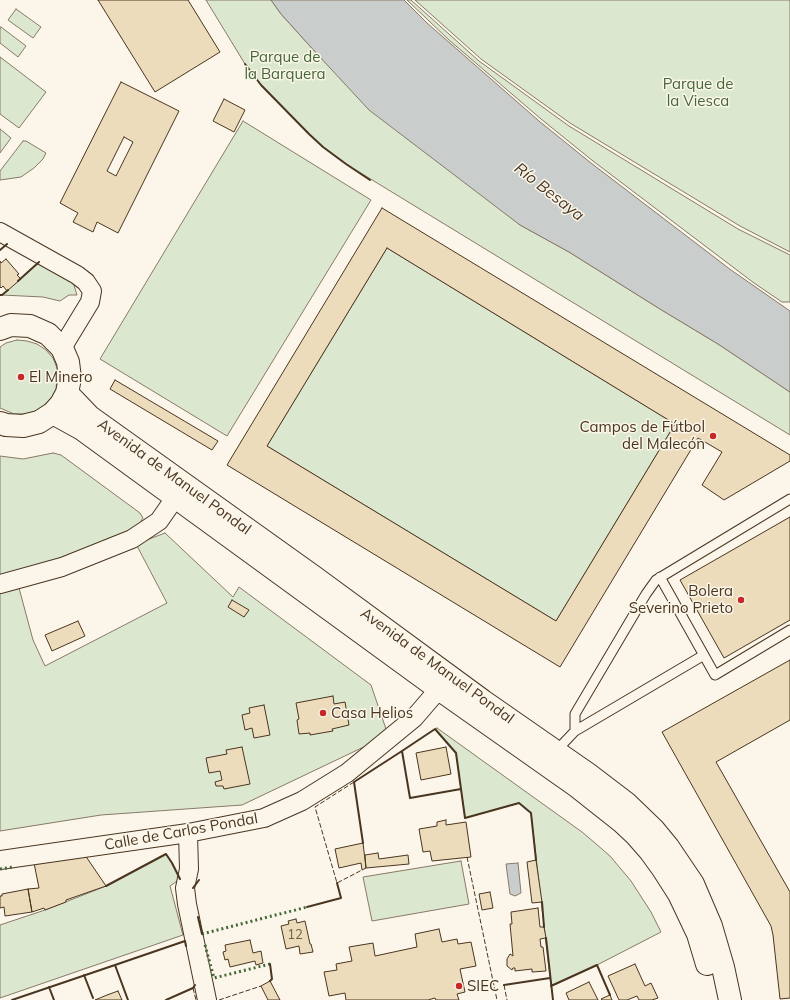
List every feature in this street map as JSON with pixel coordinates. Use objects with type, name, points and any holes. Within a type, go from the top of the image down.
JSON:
[{"type":"main road","points":[[0,329],[11,325],[30,326],[48,334],[62,348],[68,362],[70,378],[66,394],[61,404],[53,413],[39,422],[23,426],[6,425],[0,423]]},
{"type":"main road","name":"Avenida de Manuel Pondal","points":[[66,394],[90,417],[314,577],[483,701],[556,751],[626,803],[654,830],[681,865],[693,884],[711,926],[723,966],[730,1000]]},
{"type":"main road","name":"Avenida de Manuel Pondal","points":[[53,413],[82,429],[175,498],[600,804],[636,835],[650,851],[679,894],[698,934],[707,964],[714,1000]]},
{"type":"street","points":[[0,232],[77,275],[86,282],[92,291],[90,302],[62,348]]},
{"type":"street","points":[[0,584],[62,567],[132,539],[159,521],[175,498]]},
{"type":"street","name":"Calle de Carlos Pondal","points":[[0,860],[188,833],[264,818],[302,801],[347,773],[414,718],[439,689]]},
{"type":"street","points":[[188,833],[189,868],[185,888],[207,1000]]},
{"type":"lane","points":[[575,731],[575,714],[653,584],[660,577],[790,499]]},
{"type":"lane","points":[[660,577],[715,675],[790,630]]},
{"type":"lane","points":[[556,751],[575,731],[704,655]]},
{"type":"green space","name":"Parque de la Barquera","points":[[206,0],[271,0],[281,14],[318,55],[520,225],[569,252],[718,344],[790,392],[790,435],[346,164],[323,147],[261,85],[245,64]]},
{"type":"green space","points":[[407,0],[411,0],[479,61],[569,126],[738,229],[790,255],[790,302],[782,302],[754,283],[593,161],[541,119],[449,40]]},
{"type":"green space","name":"Parque de la Viesca","points":[[415,0],[790,0],[790,252],[740,226],[570,123],[481,59]]},
{"type":"green space","points":[[16,9],[41,27],[33,38],[8,20]]},
{"type":"green space","points":[[1,27],[26,46],[18,57],[0,43]]},
{"type":"green space","points":[[0,57],[46,92],[19,128],[0,114]]},
{"type":"green space","points":[[243,121],[371,200],[227,436],[100,359]]},
{"type":"green space","points":[[0,129],[11,138],[0,153]]},
{"type":"green space","points":[[23,141],[26,141],[46,153],[43,159],[34,168],[21,177],[0,180],[0,171]]},
{"type":"green space","points":[[387,248],[675,424],[556,621],[267,446]]},
{"type":"green space","points":[[41,260],[73,282],[77,295],[69,295],[60,301],[43,297],[2,295]]},
{"type":"green space","points":[[17,340],[37,344],[46,350],[53,358],[57,368],[56,389],[51,399],[34,412],[24,414],[14,414],[0,408],[0,347],[6,343]]},
{"type":"green space","points":[[53,453],[61,455],[140,513],[143,518],[141,521],[145,525],[65,559],[0,577],[0,456],[23,459]]},
{"type":"green space","points":[[165,533],[233,597],[239,587],[371,685],[386,729],[372,743],[242,805],[101,815],[0,831],[0,593],[19,588],[33,640],[45,666],[167,603],[136,544]]},
{"type":"green space","points":[[437,728],[582,832],[610,856],[631,881],[651,912],[661,932],[597,965],[551,986],[531,813],[519,803],[465,818],[456,753],[435,729]]},
{"type":"green space","points":[[166,854],[180,879],[170,886],[183,935],[0,998],[0,925],[45,910],[106,886]]},
{"type":"green space","points":[[461,861],[469,904],[372,921],[363,877]]},
{"type":"water","name":"Río Besaya","points":[[271,0],[404,0],[427,23],[539,121],[591,163],[731,270],[790,311],[790,392],[718,344],[569,252],[520,225],[369,110],[281,14]]},
{"type":"water","points":[[518,863],[521,893],[515,896],[510,894],[506,864]]},
{"type":"building","points":[[98,0],[188,0],[220,52],[155,92]]},
{"type":"building","points":[[121,82],[179,111],[118,233],[97,222],[93,232],[73,222],[78,213],[60,203]],"holes":[[[124,137],[133,142],[116,176],[107,171]]]},
{"type":"building","points":[[224,99],[245,110],[234,132],[213,121]]},
{"type":"building","name":"Campos de Fútbol del Malecón","points":[[382,208],[790,455],[790,461],[724,500],[702,485],[722,452],[698,438],[560,667],[227,465]],"holes":[[[387,248],[675,424],[556,621],[267,446]]]},
{"type":"building","points":[[6,259],[19,274],[17,275],[21,279],[7,291],[3,286],[1,288],[0,287],[0,261],[1,263]]},
{"type":"building","points":[[115,380],[218,441],[212,450],[110,389]]},
{"type":"building","name":"Bolera Severino Prieto","points":[[790,517],[790,620],[724,658],[680,580]]},
{"type":"building","points":[[232,600],[249,610],[244,617],[228,607]]},
{"type":"building","points":[[78,621],[85,636],[52,651],[45,635]]},
{"type":"building","points":[[790,660],[790,720],[716,762],[790,892],[790,998],[780,999],[771,926],[662,732]]},
{"type":"building","name":"Casa Helios","points":[[333,696],[334,704],[345,702],[349,725],[332,729],[333,731],[310,735],[310,733],[299,734],[297,720],[299,719],[296,703]]},
{"type":"building","points":[[264,705],[270,735],[254,738],[252,728],[245,730],[242,715],[250,713],[249,708]]},
{"type":"building","points":[[242,747],[250,784],[224,789],[223,786],[216,786],[215,782],[222,780],[220,771],[209,773],[206,758],[227,754],[226,750]]},
{"type":"building","points":[[446,747],[451,774],[421,780],[416,753]]},
{"type":"building","points":[[446,820],[446,825],[466,822],[471,857],[432,861],[430,851],[423,852],[419,829],[437,826],[437,822]]},
{"type":"building","points":[[363,843],[366,868],[362,870],[361,863],[339,868],[335,849]]},
{"type":"building","points":[[378,853],[379,859],[408,855],[409,864],[366,868],[365,855]]},
{"type":"building","points":[[85,855],[106,886],[66,900],[66,902],[45,910],[44,908],[32,912],[28,889],[39,888],[34,863]]},
{"type":"building","points":[[536,860],[542,902],[532,903],[527,862]]},
{"type":"building","points":[[28,889],[32,912],[5,916],[4,907],[0,908],[0,896],[2,896],[2,894]]},
{"type":"building","points":[[490,892],[493,908],[482,910],[479,894]]},
{"type":"building","points":[[538,908],[540,927],[544,927],[546,938],[540,939],[541,947],[543,947],[546,971],[532,972],[532,969],[515,971],[515,968],[512,970],[507,966],[507,959],[510,954],[513,956],[510,924],[512,924],[511,912]]},
{"type":"building","points":[[296,919],[297,923],[305,921],[313,952],[300,954],[299,946],[286,949],[281,926],[289,924],[288,921]]},
{"type":"building","points":[[439,929],[442,942],[457,939],[458,944],[471,942],[476,966],[460,969],[465,992],[457,994],[459,1000],[436,1000],[435,998],[428,1000],[346,1000],[345,993],[329,996],[324,972],[337,970],[336,964],[352,961],[349,947],[373,943],[375,956],[417,947],[415,934]]},
{"type":"building","points":[[250,940],[253,953],[261,951],[263,963],[256,965],[255,961],[230,967],[228,959],[225,960],[223,952],[226,951],[225,945]]},
{"type":"building","points":[[635,964],[645,986],[651,983],[658,998],[652,1000],[639,1000],[637,996],[627,1000],[619,1000],[608,976]]},
{"type":"building","points":[[270,981],[280,1000],[268,1000],[261,986]]},
{"type":"building","points":[[589,982],[598,1000],[569,1000],[566,993]]},
{"type":"building","points":[[118,991],[122,1000],[95,1000],[107,995]]},
{"type":"building","points":[[610,995],[612,1000],[601,999]]},
{"type":"hedge","points":[[0,869],[14,867]]},
{"type":"hedge","points":[[202,934],[307,907]]},
{"type":"hedge","points":[[205,945],[214,978],[270,964]]},
{"type":"fence","points":[[354,782],[315,807],[337,883],[362,870]]},
{"type":"fence","points":[[467,857],[497,1000]]},
{"type":"fence","points":[[504,985],[507,1000]]},
{"type":"fence","points":[[219,1000],[261,986]]},
{"type":"fence","points":[[193,988],[196,1000]]},
{"type":"wall","points":[[245,64],[261,85],[323,147],[370,180]]},
{"type":"wall","points":[[0,250],[7,244]]},
{"type":"wall","points":[[18,281],[39,262]]},
{"type":"wall","points":[[0,295],[8,290]]},
{"type":"wall","points":[[402,751],[435,729],[456,753],[465,818],[519,803],[531,813],[536,860]]},
{"type":"wall","points":[[363,843],[354,782],[402,751],[410,798],[461,789]]},
{"type":"wall","points":[[106,886],[166,854],[180,879]]},
{"type":"wall","points":[[193,888],[199,880]]},
{"type":"wall","points":[[307,907],[341,898],[337,883]]},
{"type":"wall","points":[[542,902],[544,927]]},
{"type":"wall","points":[[198,917],[202,934]]},
{"type":"wall","points":[[546,938],[553,1000]]},
{"type":"wall","points":[[115,965],[185,941],[186,946]]},
{"type":"wall","points":[[270,964],[272,979],[270,981]]},
{"type":"wall","points":[[12,1000],[115,965],[128,1000]]},
{"type":"wall","points":[[551,986],[597,965],[610,995]]},
{"type":"wall","points":[[84,975],[93,998]]},
{"type":"wall","points":[[504,985],[550,978]]},
{"type":"wall","points":[[166,1000],[193,988],[195,985]]},
{"type":"wall","points":[[49,987],[54,1000]]},
{"type":"place","name":"El Minero","points":[[21,377]]},
{"type":"place","name":"Campos de Fútbol del Malecón","points":[[713,436]]},
{"type":"place","name":"Bolera Severino Prieto","points":[[741,600]]},
{"type":"place","name":"Casa Helios","points":[[323,713]]},
{"type":"place","name":"SIEC","points":[[459,986]]}]
